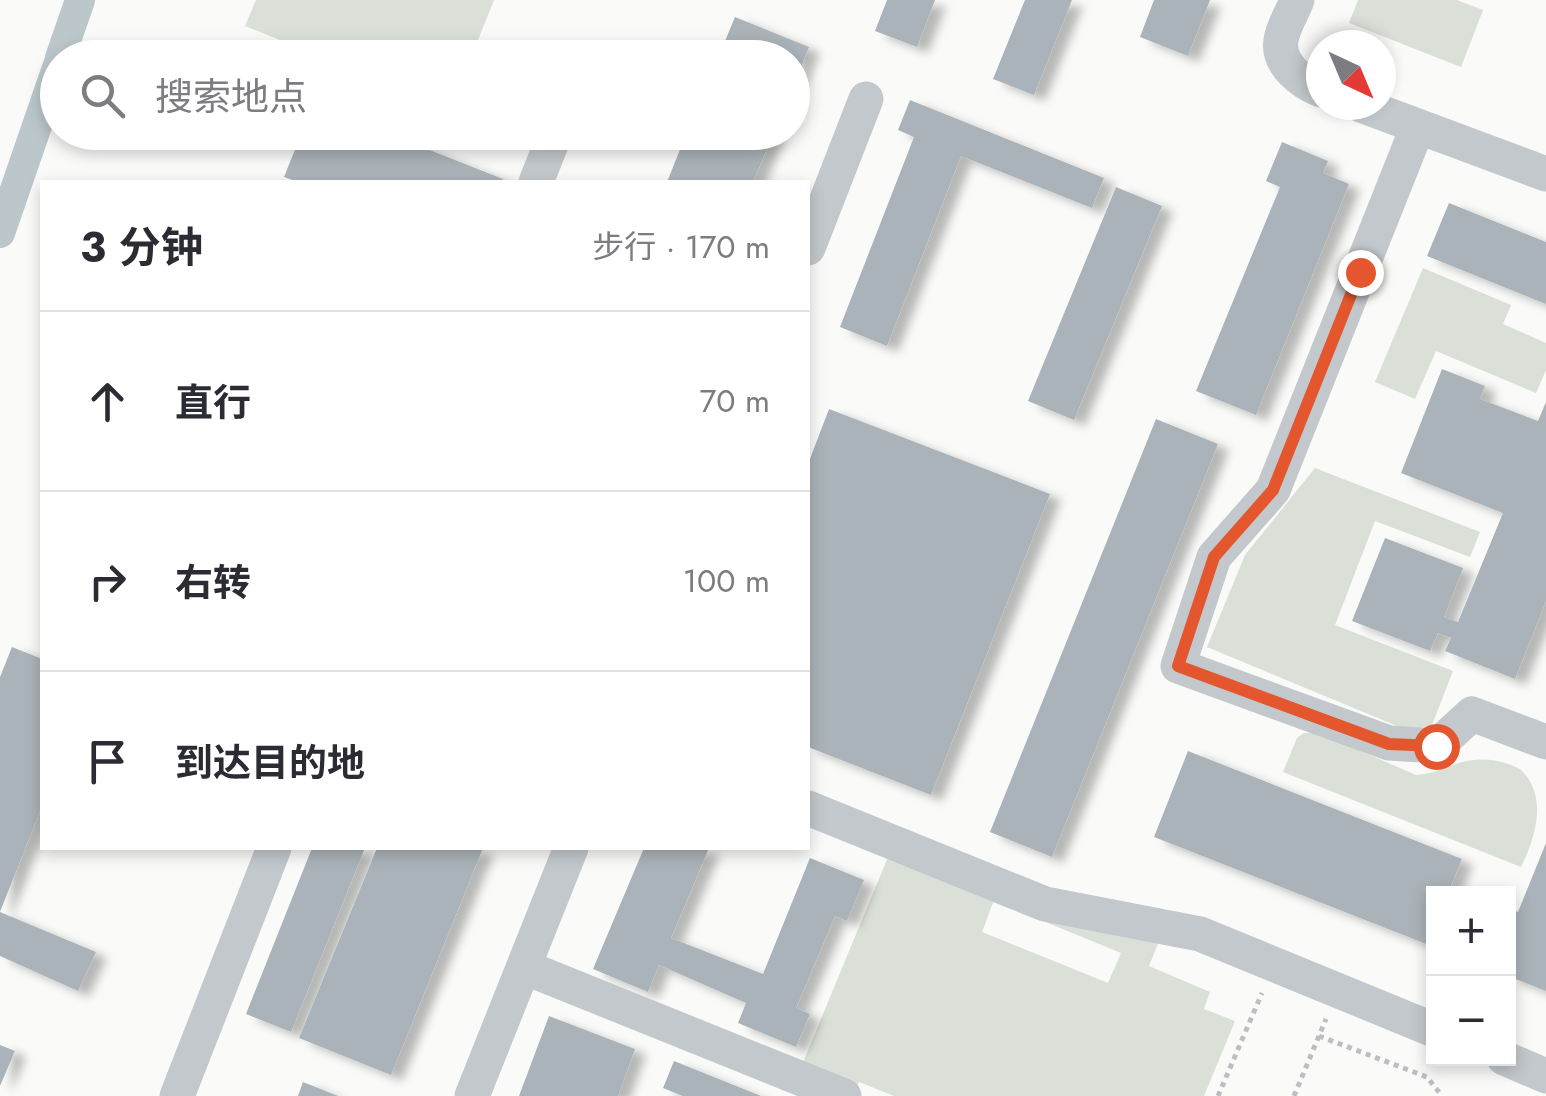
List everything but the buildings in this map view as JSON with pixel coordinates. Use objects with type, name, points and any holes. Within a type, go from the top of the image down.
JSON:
[{"type":"lane","points":[[1297,0],[1280,43],[1285,62],[1306,83]]},
{"type":"lane","points":[[810,243],[866,99]]},
{"type":"lane","points":[[1396,118],[1546,174]]},
{"type":"lane","points":[[1418,126],[1273,490],[1214,557],[1178,666],[1389,744],[1436,746],[1472,714],[1546,742]]},
{"type":"lane","points":[[537,180],[549,150]]},
{"type":"lane","points":[[810,809],[1045,904],[1200,934],[1426,1027]]},
{"type":"lane","points":[[177,1096],[273,850]]},
{"type":"lane","points":[[472,1096],[570,850]]},
{"type":"lane","points":[[524,966],[844,1096]]},
{"type":"lane","points":[[1516,1063],[1546,1076]]},
{"type":"path","points":[[1218,1096],[1267,980]]},
{"type":"path","points":[[1294,1096],[1331,1007]]},
{"type":"path","points":[[1319,1036],[1427,1077],[1442,1096]]},
{"type":"shaded area","points":[[256,0],[494,0],[478,40],[280,40],[245,26]]},
{"type":"shaded area","points":[[1358,0],[1457,0],[1483,10],[1461,67],[1396,41],[1396,30],[1367,30],[1349,23]]},
{"type":"shaded area","points":[[1423,268],[1511,305],[1503,324],[1546,343],[1546,370],[1536,393],[1436,351],[1415,399],[1375,382]]},
{"type":"shaded area","points":[[1315,468],[1480,532],[1470,557],[1375,521],[1335,625],[1453,671],[1432,725],[1409,731],[1207,647],[1245,555]]},
{"type":"shaded area","points":[[1304,733],[1319,733],[1416,775],[1481,759],[1520,769],[1534,789],[1537,814],[1521,867],[1283,772],[1297,738]]},
{"type":"shaded area","points":[[888,857],[994,900],[982,932],[1108,983],[1121,953],[1043,921],[1161,936],[1149,966],[1210,992],[1204,1009],[1235,1021],[1204,1096],[894,1096],[859,1082],[853,1094],[799,1072]]},
{"type":"waterway","points":[[66,40],[80,0]]},
{"type":"waterway","points":[[0,233],[40,117]]},
{"type":"route","points":[[1360,272],[1273,490],[1214,557],[1178,666],[1389,744],[1436,746]]}]
